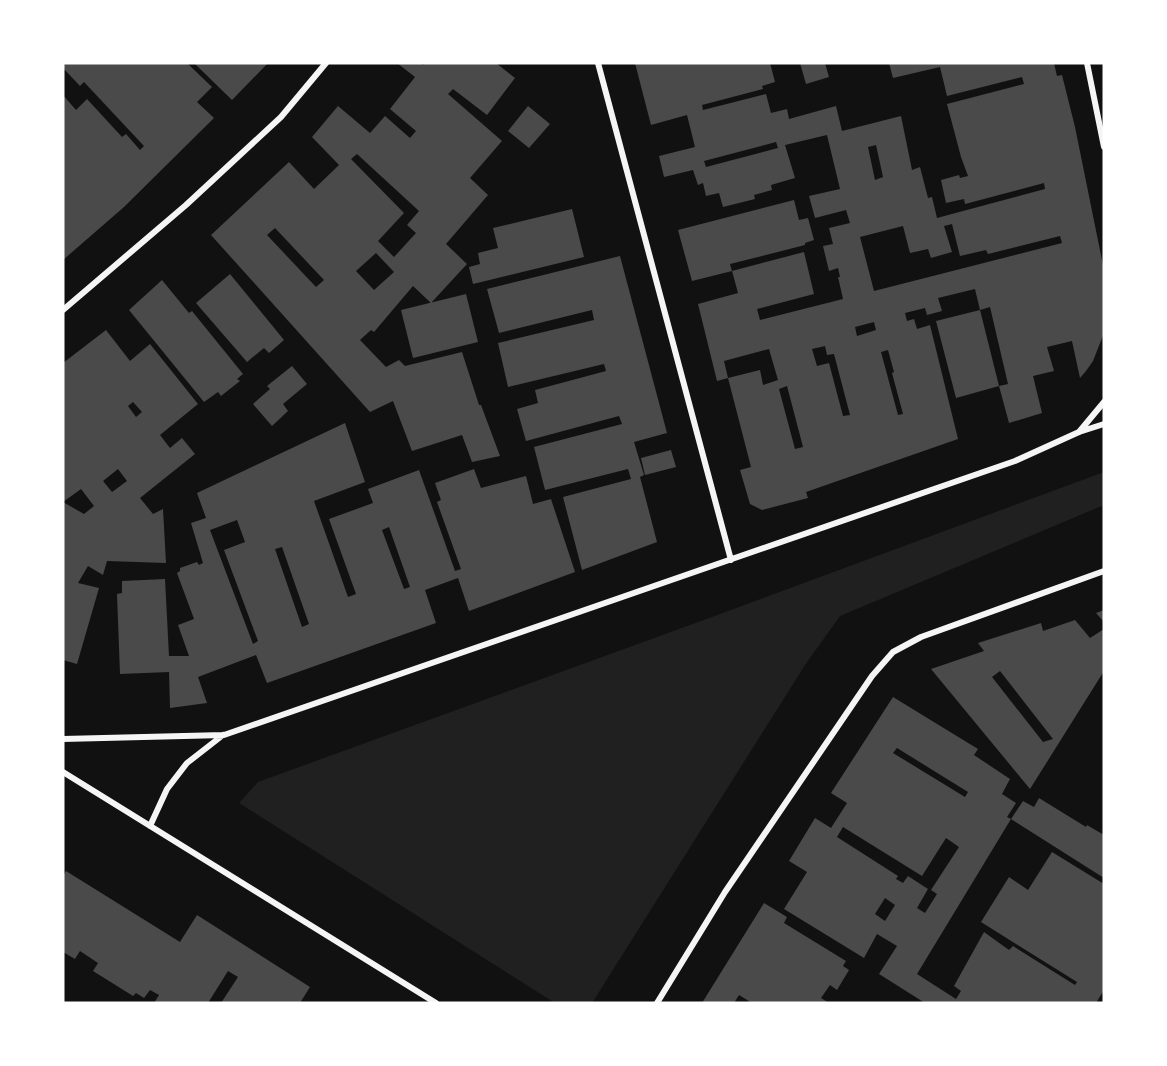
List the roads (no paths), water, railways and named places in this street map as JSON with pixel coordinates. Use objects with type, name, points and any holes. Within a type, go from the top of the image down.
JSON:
[{"type":"street","points":[[63,310],[186,205],[281,117],[326,63]]},
{"type":"street","points":[[598,63],[731,560]]},
{"type":"street","points":[[1087,63],[1104,147]]},
{"type":"street","points":[[1079,432],[1104,402]]},
{"type":"street","points":[[63,739],[224,735],[1015,461],[1079,432],[1104,424]]},
{"type":"street","points":[[657,1003],[725,892],[872,676],[893,652],[921,637],[1104,571]]},
{"type":"street","points":[[150,826],[167,789],[187,763],[224,735]]},
{"type":"street","points":[[63,771],[436,1003]]}]
